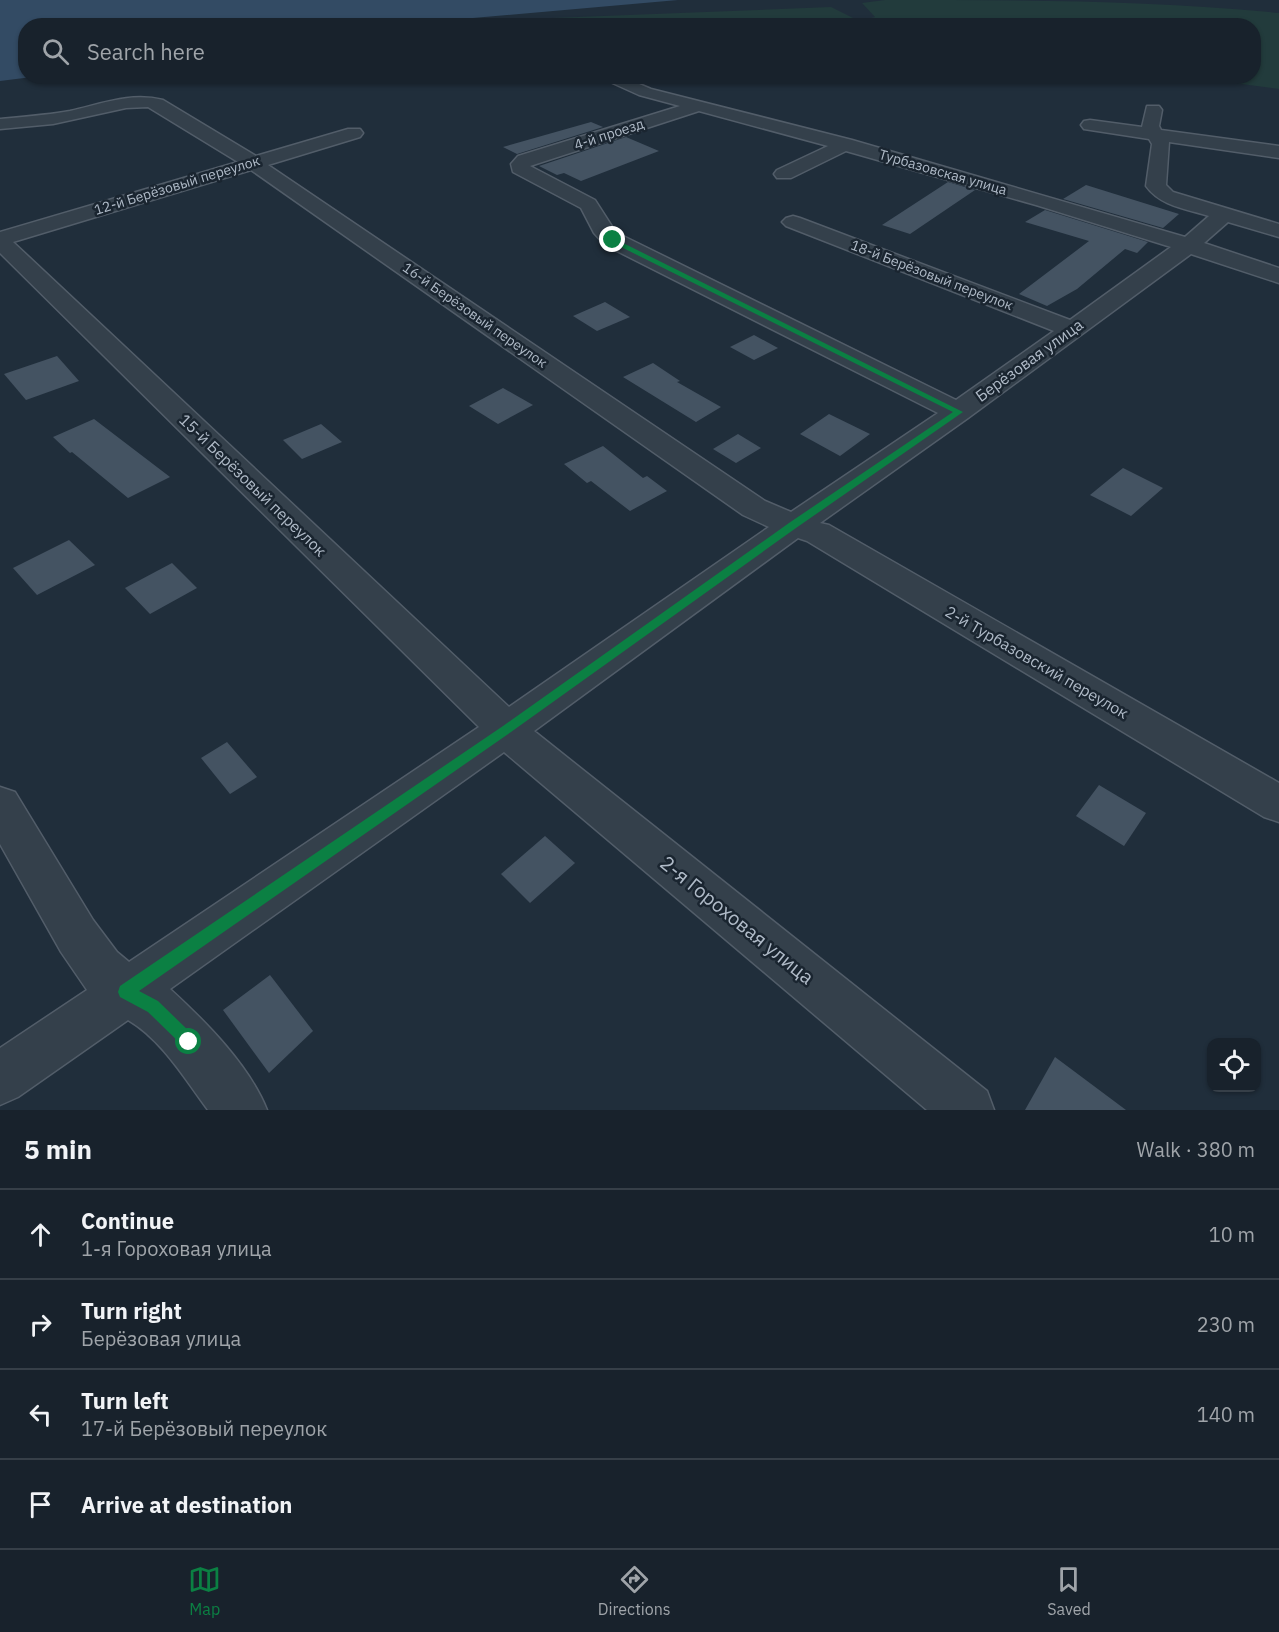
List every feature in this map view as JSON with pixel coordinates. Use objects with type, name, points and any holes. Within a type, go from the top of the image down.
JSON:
[{"type":"street","name":"Турбазовская улица","points":[[625,84],[645,92],[846,144],[1204,232],[1279,276]]},
{"type":"street","name":"16-й Берёзовый переулок","points":[[0,124],[62,117],[134,102],[149,101],[157,104],[252,162],[754,508],[793,526]]},
{"type":"street","name":"4-й проезд","points":[[698,106],[520,164],[520,168],[588,204],[595,211],[602,232],[613,240],[958,412]]},
{"type":"street","points":[[1153,110],[1150,126],[1161,144],[1156,186],[1159,191],[1204,232],[1279,231]]},
{"type":"street","points":[[1090,124],[1279,152]]},
{"type":"street","name":"12-й Берёзовый переулок","points":[[0,240],[354,133]]},
{"type":"street","points":[[784,174],[846,144]]},
{"type":"street","name":"18-й Берёзовый переулок","points":[[793,222],[1071,329]]},
{"type":"street","name":"Берёзовая улица","points":[[0,1079],[507,729],[958,412],[1204,232]]},
{"type":"street","name":"15-й Берёзовый переулок","points":[[0,240],[507,729]]},
{"type":"street","name":"2-й Турбазовский переулок","points":[[793,526],[818,533],[1279,804]]},
{"type":"street","name":"2-я Гороховая улица","points":[[507,729],[525,747],[968,1110]]},
{"type":"street","points":[[0,805],[77,936],[100,969],[125,992],[153,1006],[189,1042],[241,1110]]},
{"type":"green space","points":[[885,0],[1131,3],[1279,13],[1279,89],[1241,84],[1261,84],[1261,18],[871,18],[875,17],[862,3]]},
{"type":"green space","points":[[831,7],[853,18],[551,18]]},
{"type":"water","points":[[0,0],[678,0],[473,18],[18,18],[18,79],[0,81]]},
{"type":"building","points":[[591,122],[603,127],[517,154],[503,147]]},
{"type":"building","points":[[626,137],[659,151],[581,181],[564,173],[557,175],[539,166]]},
{"type":"building","points":[[948,182],[975,190],[910,234],[882,225]]},
{"type":"building","points":[[1086,185],[1179,214],[1163,228],[1063,199]]},
{"type":"building","points":[[1045,210],[1148,242],[1137,253],[1125,249],[1077,289],[1047,306],[1019,294],[1089,241],[1025,222]]},
{"type":"building","points":[[605,302],[630,317],[597,331],[573,316]]},
{"type":"building","points":[[754,335],[778,348],[754,360],[730,347]]},
{"type":"building","points":[[57,356],[79,381],[26,400],[4,374]]},
{"type":"building","points":[[653,363],[680,381],[677,382],[721,407],[696,422],[623,377]]},
{"type":"building","points":[[503,388],[533,405],[498,424],[469,406]]},
{"type":"building","points":[[829,414],[870,434],[840,456],[800,434]]},
{"type":"building","points":[[94,419],[170,477],[128,498],[53,437]]},
{"type":"building","points":[[321,424],[342,442],[302,459],[283,440]]},
{"type":"building","points":[[738,434],[761,448],[736,463],[713,449]]},
{"type":"building","points":[[603,446],[643,478],[647,476],[667,491],[630,511],[591,481],[587,483],[564,464]]},
{"type":"building","points":[[1123,468],[1163,488],[1131,516],[1090,495]]},
{"type":"building","points":[[69,540],[95,565],[37,595],[13,568]]},
{"type":"building","points":[[172,563],[197,588],[150,614],[125,588]]},
{"type":"building","points":[[227,742],[257,777],[230,794],[201,758]]},
{"type":"building","points":[[1099,785],[1146,813],[1124,846],[1076,816]]},
{"type":"building","points":[[545,836],[575,863],[530,903],[501,874]]},
{"type":"building","points":[[270,975],[313,1031],[269,1073],[223,1010]]},
{"type":"building","points":[[1055,1057],[1126,1110],[1025,1110]]},
{"type":"route","points":[[189,1042],[153,1006],[125,992],[507,729],[958,412],[613,240]]}]
